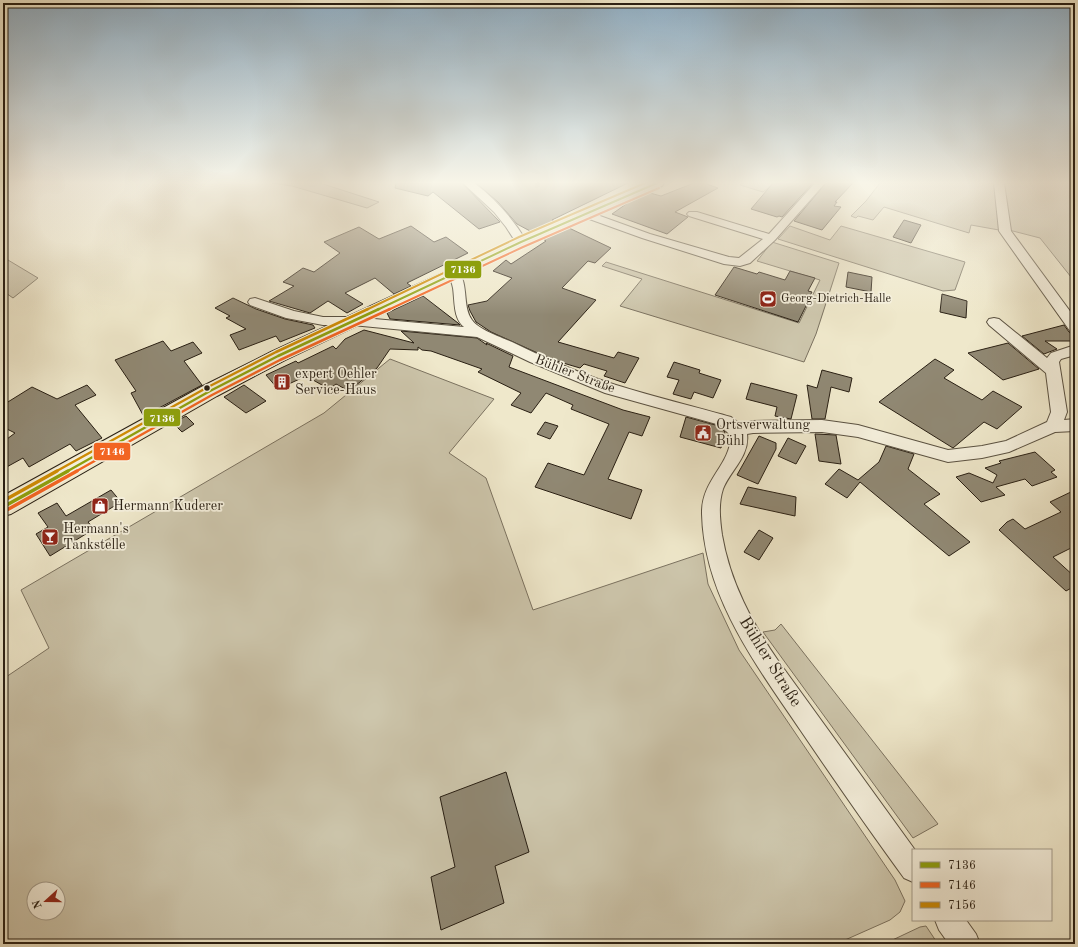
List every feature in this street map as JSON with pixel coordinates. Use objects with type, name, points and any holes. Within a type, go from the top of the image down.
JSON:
[{"type":"main road","points":[[3,507],[210,391],[278,356],[555,227]]},
{"type":"street","points":[[512,227],[521,242]]},
{"type":"street","points":[[622,227],[728,261],[740,262],[746,260],[780,227]]},
{"type":"street","points":[[735,227],[770,238]]},
{"type":"street","points":[[1005,227],[1005,231],[1075,328]]},
{"type":"street","name":"Bühler Straße","points":[[454,273],[459,287],[461,307],[466,322],[480,333],[535,359],[610,389],[724,421],[737,431],[739,435],[737,450],[714,491],[712,509],[713,534],[728,591],[750,635],[781,683],[912,868]]},
{"type":"street","points":[[255,302],[291,315],[323,321],[352,321],[480,333]]},
{"type":"street","points":[[994,322],[1052,370]]},
{"type":"street","points":[[1053,426],[1060,412],[1052,370],[1052,361],[1056,356],[1075,350]]},
{"type":"street","points":[[737,431],[753,427],[822,426],[858,431],[948,456],[982,452],[1009,446],[1053,426],[1075,425]]},
{"type":"street","points":[[950,921],[966,944]]},
{"type":"shaded area","points":[[789,227],[793,227],[830,240],[840,227],[845,227],[965,262],[955,290],[943,291],[778,239]]},
{"type":"shaded area","points":[[950,227],[970,227],[969,233]]},
{"type":"shaded area","points":[[983,227],[999,227],[999,230]]},
{"type":"shaded area","points":[[1009,227],[1075,227],[1075,282],[1040,238],[1009,230]]},
{"type":"shaded area","points":[[772,242],[839,263],[816,334],[804,362],[620,306],[642,279],[602,266],[606,262],[799,323],[820,280],[757,261]]},
{"type":"shaded area","points":[[3,257],[38,278],[13,298],[3,291]]},
{"type":"shaded area","points":[[390,359],[494,399],[449,453],[486,478],[533,610],[703,553],[708,584],[739,650],[895,880],[905,901],[900,912],[890,920],[836,944],[3,944],[3,679],[49,648],[21,590],[324,413]]},
{"type":"shaded area","points":[[781,624],[938,824],[913,838],[763,632],[775,630]]},
{"type":"shaded area","points":[[926,926],[938,944],[884,944],[920,927]]},
{"type":"building","points":[[359,227],[379,239],[408,227],[413,227],[434,242],[446,237],[468,253],[407,283],[411,286],[394,294],[375,278],[345,293],[363,304],[347,313],[328,301],[310,313],[269,301],[294,286],[283,282],[303,268],[314,272],[340,253],[324,242]]},
{"type":"building","points":[[523,227],[539,227],[530,231]]},
{"type":"building","points":[[648,227],[675,227],[667,234]]},
{"type":"building","points":[[813,227],[824,227],[822,230]]},
{"type":"building","points":[[899,227],[920,227],[911,243],[893,237]]},
{"type":"building","points":[[569,228],[611,248],[595,263],[588,261],[562,288],[596,300],[558,342],[614,358],[618,352],[639,358],[625,383],[604,376],[607,371],[584,364],[580,368],[553,360],[491,332],[476,322],[470,311],[468,305],[487,301],[512,278],[493,271],[506,260],[511,264],[546,241],[543,239]]},
{"type":"building","name":"Georg-Dietrich-Halle","points":[[734,267],[757,274],[759,272],[785,280],[790,271],[815,278],[808,291],[812,292],[798,322],[715,295]]},
{"type":"building","points":[[848,272],[872,277],[871,292],[846,287]]},
{"type":"building","points":[[942,294],[967,301],[966,318],[940,312]]},
{"type":"building","points":[[423,296],[460,325],[390,319],[387,313]]},
{"type":"building","points":[[233,298],[256,309],[285,319],[313,325],[315,328],[280,342],[276,336],[239,350],[230,335],[246,329],[226,318],[230,316],[215,308]]},
{"type":"building","points":[[1064,325],[1069,332],[1075,336],[1075,341],[1045,341],[1057,349],[1044,354],[1022,336]]},
{"type":"building","points":[[364,330],[414,343],[401,331],[477,338],[487,345],[486,343],[513,356],[509,367],[623,410],[650,417],[642,436],[629,432],[608,479],[642,490],[631,519],[535,487],[548,463],[584,475],[609,424],[571,409],[573,405],[546,393],[531,413],[511,405],[521,393],[478,372],[482,369],[431,351],[422,350],[418,347],[418,350],[390,349],[377,368],[349,391],[336,384],[329,389],[306,376],[278,389],[266,375],[296,361],[298,363],[333,346],[336,349],[345,339]]},
{"type":"building","points":[[163,341],[171,351],[193,342],[202,353],[184,361],[202,385],[143,415],[131,393],[136,391],[115,360]]},
{"type":"building","points":[[1008,343],[1039,369],[1003,380],[968,353]]},
{"type":"building","points":[[935,359],[954,370],[944,378],[982,400],[993,391],[1022,407],[997,429],[984,422],[953,448],[879,402]]},
{"type":"building","points":[[674,362],[700,370],[699,373],[721,380],[713,398],[694,392],[691,399],[673,394],[679,380],[667,377]]},
{"type":"building","points":[[822,370],[852,378],[849,392],[831,387],[825,419],[812,419],[807,385],[817,388]]},
{"type":"building","points":[[751,383],[797,395],[791,419],[775,416],[777,407],[746,399]]},
{"type":"building","points":[[87,385],[96,395],[75,405],[102,438],[76,451],[70,444],[29,467],[23,458],[3,469],[3,442],[15,433],[3,427],[3,405],[32,387],[57,399]]},
{"type":"building","points":[[244,385],[266,401],[246,413],[224,397]]},
{"type":"building","points":[[186,416],[194,424],[182,432],[173,423]]},
{"type":"building","name":"Ortsverwaltung Bühl","points":[[686,417],[719,426],[725,432],[721,448],[680,437]]},
{"type":"building","points":[[545,422],[558,426],[550,439],[537,434]]},
{"type":"building","points":[[815,434],[836,435],[841,464],[819,461]]},
{"type":"building","points":[[759,436],[776,443],[776,449],[758,484],[737,475]]},
{"type":"building","points":[[788,438],[806,446],[796,464],[778,456]]},
{"type":"building","points":[[886,446],[914,454],[908,469],[940,494],[924,504],[970,542],[949,556],[860,482],[847,498],[825,484],[839,469],[858,480],[879,462]]},
{"type":"building","points":[[1035,452],[1055,470],[1051,472],[1057,477],[1032,486],[1025,479],[996,487],[1005,495],[981,502],[956,477],[969,473],[993,483],[997,475],[985,468],[1001,463],[999,461]]},
{"type":"building","points":[[748,487],[796,497],[795,516],[740,504]]},
{"type":"building","points":[[111,490],[121,502],[88,522],[94,529],[50,556],[36,534],[48,527],[38,513],[57,503],[66,516]]},
{"type":"building","points":[[1075,490],[1075,546],[1053,557],[1075,577],[1075,586],[1066,591],[999,530],[1007,522],[1013,519],[1025,529],[1061,512],[1050,502]]},
{"type":"building","points":[[759,530],[773,538],[759,560],[744,552]]},
{"type":"building","points":[[506,772],[529,852],[495,866],[504,903],[441,930],[431,877],[455,867],[440,797]]},
{"type":"transit line","name":"7156","points":[[3,501],[208,387],[276,352],[542,227]]},
{"type":"transit line","name":"7136","points":[[3,507],[210,391],[278,356],[555,227]]},
{"type":"transit line","name":"7146","points":[[5,511],[212,395],[280,360],[569,227]]},
{"type":"place","name":"Georg-Dietrich-Halle","points":[[768,299]]},
{"type":"place","name":"expert Oehler Service-Haus","points":[[282,382]]},
{"type":"place","name":"Ortsverwaltung Bühl","points":[[703,433]]},
{"type":"place","name":"Hermann Kuderer","points":[[100,506]]},
{"type":"place","name":"Hermann's Tankstelle","points":[[50,537]]}]
